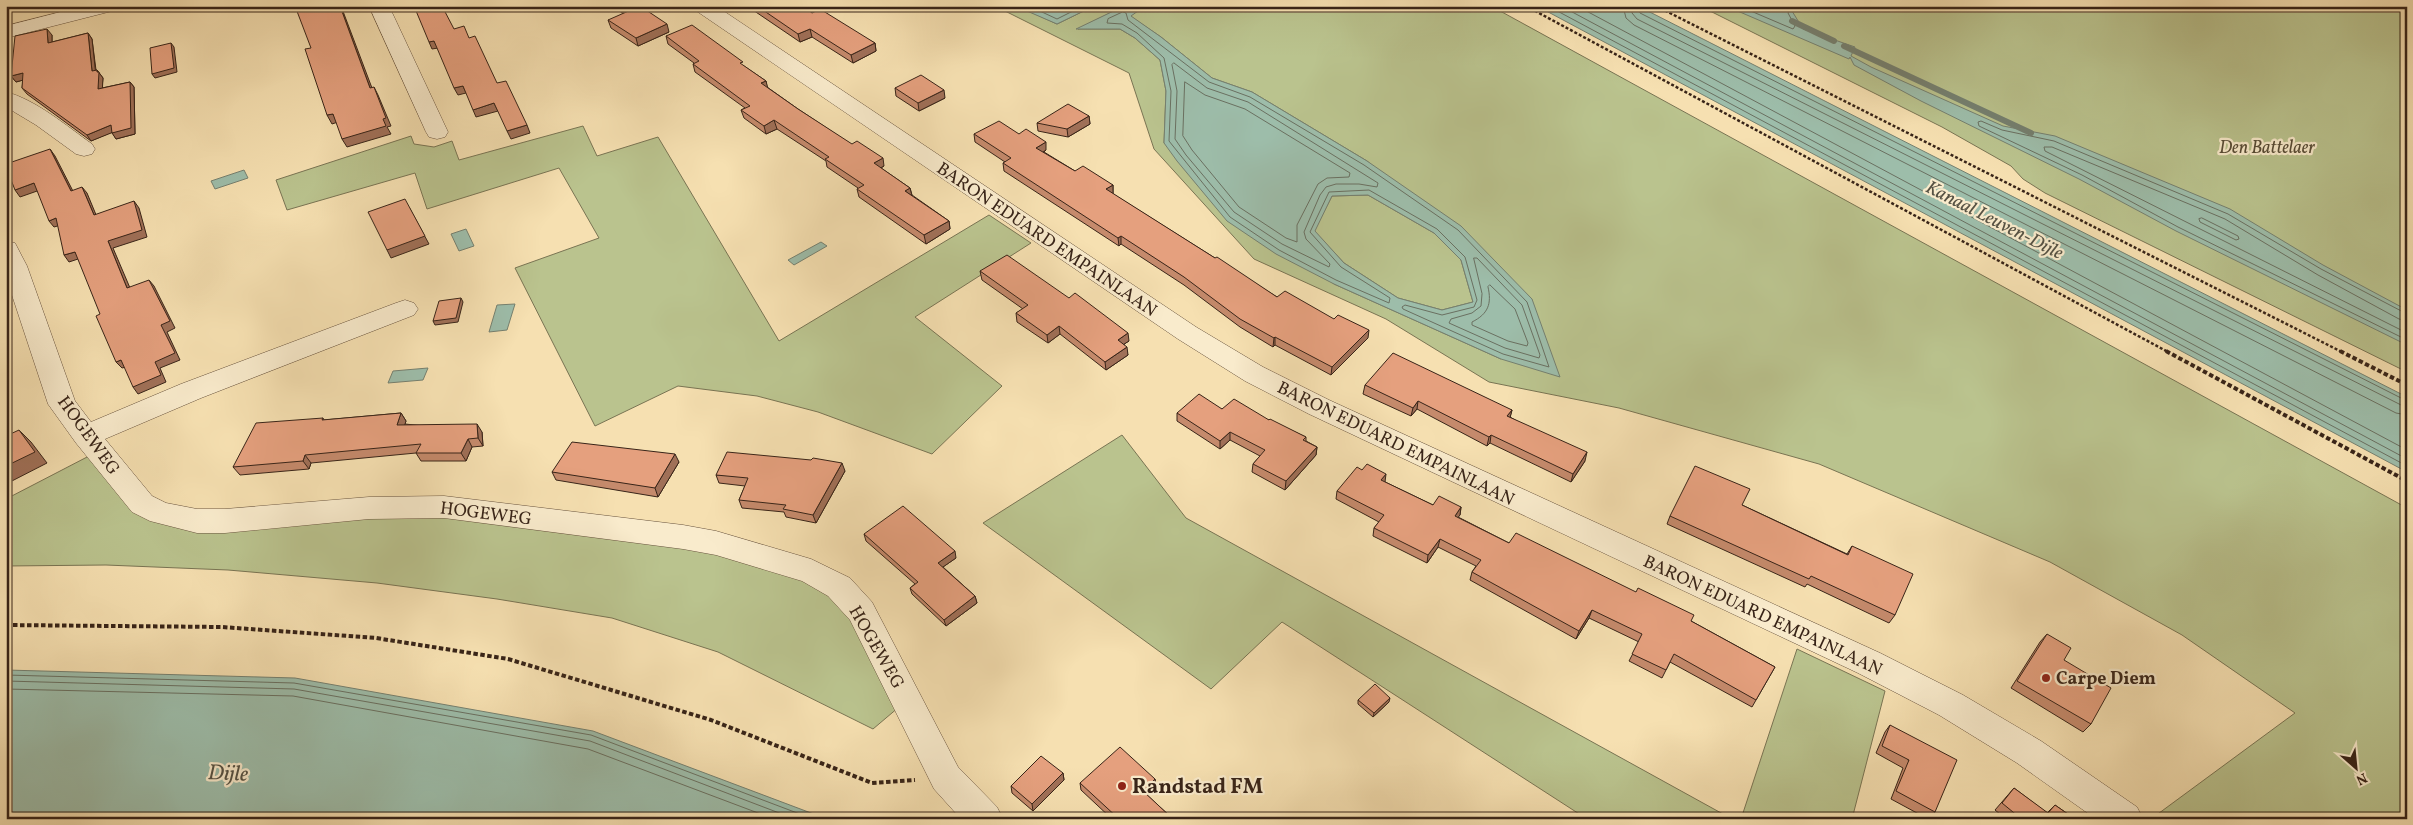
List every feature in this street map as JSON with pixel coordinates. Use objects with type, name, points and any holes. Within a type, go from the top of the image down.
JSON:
[{"type":"street","points":[[6,32],[109,6]]},
{"type":"street","points":[[379,6],[437,132]]},
{"type":"street","name":"BARON EDUARD EMPAINLAAN","points":[[702,6],[1187,333],[1254,374],[1446,468],[1869,663],[1951,705],[2021,747],[2125,819]]},
{"type":"street","points":[[6,98],[44,120],[84,149]]},
{"type":"street","name":"HOGEWEG","points":[[6,249],[15,266],[62,404],[142,504],[160,513],[197,521],[225,521],[370,508],[444,507],[683,537],[716,543],[812,571],[839,587],[861,612],[946,778],[985,819]]},
{"type":"street","points":[[86,436],[191,391],[405,309]]},
{"type":"path","points":[[1526,6],[2407,481]]},
{"type":"path","points":[[1656,6],[2407,385]]},
{"type":"path","points":[[6,624],[222,627],[376,638],[508,659],[711,720],[872,783],[946,778]]},
{"type":"green space","points":[[1010,6],[1023,6],[1020,7],[1057,24],[1094,6],[1124,6],[1078,29],[1120,29],[1135,38],[1160,60],[1166,91],[1164,143],[1334,284],[1501,359],[1532,299],[1367,161],[1252,92],[1212,78],[1161,37],[1130,16],[1145,6],[1491,6],[2407,508],[2407,819],[2151,819],[2295,713],[2182,635],[2050,562],[1819,464],[1619,408],[1489,382],[1386,319],[1254,259],[1154,149],[1129,73],[1003,10]]},
{"type":"green space","name":"Den Battelaer","points":[[1700,6],[2407,6],[2407,372],[2045,193],[2023,179],[2011,166],[1942,127]]},
{"type":"green space","points":[[583,126],[597,156],[658,137],[779,341],[989,215],[1031,243],[915,317],[1002,386],[932,454],[818,412],[757,396],[678,386],[595,426],[515,268],[599,238],[559,168],[427,209],[415,173],[287,210],[276,180],[411,136],[414,144],[434,147],[452,141],[459,160]]},
{"type":"green space","points":[[1368,195],[1434,233],[1461,260],[1473,302],[1442,310],[1398,298],[1344,263],[1314,231],[1332,196]]},
{"type":"green space","points":[[1122,435],[1186,518],[1732,819],[1587,819],[1282,622],[1211,689],[983,523]]},
{"type":"green space","points":[[89,456],[140,511],[411,511],[683,545],[807,578],[854,618],[899,707],[873,729],[718,652],[612,618],[497,599],[377,583],[228,570],[106,565],[6,566],[6,499]]},
{"type":"green space","points":[[1797,649],[1885,691],[1852,819],[1741,819]]},
{"type":"water","points":[[1023,6],[1094,6],[1057,24],[1020,8]]},
{"type":"water","points":[[1124,6],[1145,6],[1131,16],[1161,37],[1212,78],[1252,92],[1367,161],[1461,226],[1532,299],[1560,377],[1501,359],[1334,284],[1276,254],[1227,221],[1164,143],[1166,91],[1160,60],[1135,38],[1120,29],[1076,29]],"holes":[[[1368,195],[1434,233],[1461,260],[1473,302],[1442,310],[1398,298],[1344,263],[1315,231],[1332,196]]]},
{"type":"water","name":"Kanaal Leuven-Dijle","points":[[1537,6],[1638,6],[2407,397],[2407,472]]},
{"type":"water","points":[[1726,6],[1829,6],[1792,11],[1803,29],[1855,47],[1851,56],[1871,67],[2003,126],[2055,136],[2230,209],[2323,265],[2407,310],[2407,345],[2176,231],[2079,179],[1921,101],[1854,65],[1850,57],[1849,59]]},
{"type":"water","points":[[244,170],[248,178],[215,189],[211,181]]},
{"type":"water","points":[[466,229],[474,246],[459,251],[451,234]]},
{"type":"water","points":[[821,242],[827,246],[794,265],[788,260]]},
{"type":"water","points":[[515,304],[507,330],[489,332],[497,305]]},
{"type":"water","points":[[428,368],[423,380],[388,383],[393,371]]},
{"type":"water","name":"Dijle","points":[[6,670],[295,678],[593,731],[827,819],[6,819]]},
{"type":"building","points":[[295,6],[340,6],[370,88],[374,87],[386,118],[383,119],[386,126],[342,139],[333,114],[327,115],[305,49],[311,48]]},
{"type":"building","points":[[414,6],[442,6],[454,29],[464,26],[469,38],[475,36],[497,83],[506,81],[527,125],[507,131],[494,103],[473,110],[463,86],[454,88],[434,41],[429,42]]},
{"type":"building","points":[[640,6],[667,24],[636,38],[608,20]]},
{"type":"building","points":[[757,6],[803,6],[812,13],[820,9],[875,43],[851,55],[810,29],[798,34]]},
{"type":"building","points":[[692,25],[743,62],[740,63],[766,81],[761,83],[798,109],[852,144],[857,141],[883,158],[874,163],[910,188],[905,191],[949,221],[924,235],[857,189],[864,185],[825,159],[829,157],[774,120],[764,126],[741,110],[750,106],[693,64],[699,61],[666,36]]},
{"type":"building","points":[[47,29],[48,43],[88,33],[92,71],[97,70],[99,72],[98,89],[130,82],[131,128],[112,133],[111,125],[87,135],[22,88],[23,73],[11,76],[15,36]]},
{"type":"building","points":[[171,43],[174,68],[152,74],[150,48]]},
{"type":"building","points":[[921,75],[944,90],[918,103],[895,88]]},
{"type":"building","points":[[1068,104],[1089,116],[1067,129],[1037,123]]},
{"type":"building","points":[[999,121],[1019,134],[1026,129],[1046,142],[1036,148],[1075,171],[1083,166],[1113,185],[1106,189],[1215,258],[1217,257],[1277,297],[1285,291],[1334,319],[1338,315],[1369,330],[1332,367],[1240,319],[1184,277],[1121,236],[1118,238],[1003,163],[1011,158],[974,134]]},
{"type":"building","points":[[50,149],[71,191],[82,187],[94,215],[134,201],[142,230],[108,241],[127,288],[149,280],[170,321],[161,325],[175,353],[155,362],[161,375],[133,387],[121,360],[116,362],[96,316],[100,314],[75,252],[64,255],[56,218],[49,221],[34,183],[15,190],[6,167],[6,164]]},
{"type":"building","points":[[405,199],[425,236],[387,250],[368,212]]},
{"type":"building","points":[[1007,255],[1069,298],[1075,293],[1128,333],[1118,340],[1127,347],[1105,362],[1059,326],[1047,335],[1016,313],[1028,305],[980,271]]},
{"type":"building","points":[[461,298],[456,318],[433,321],[439,301]]},
{"type":"building","points":[[1393,353],[1512,410],[1507,416],[1587,452],[1573,474],[1491,435],[1489,437],[1418,401],[1413,408],[1365,385]]},
{"type":"building","points":[[1199,394],[1222,409],[1234,399],[1269,420],[1306,437],[1303,440],[1317,447],[1286,481],[1253,464],[1265,450],[1230,432],[1220,441],[1177,413]]},
{"type":"building","points":[[401,413],[397,425],[477,424],[478,438],[468,439],[461,453],[416,453],[421,444],[305,455],[303,461],[233,467],[256,423],[323,418],[322,420]]},
{"type":"building","points":[[19,430],[35,452],[6,466],[6,436]]},
{"type":"building","points":[[572,442],[675,454],[655,488],[552,472]]},
{"type":"building","points":[[727,452],[811,460],[813,458],[842,463],[813,515],[783,509],[786,505],[739,500],[748,478],[716,475]]},
{"type":"building","points":[[1367,464],[1386,474],[1381,480],[1433,505],[1439,496],[1461,507],[1455,516],[1509,543],[1516,533],[1636,592],[1638,588],[1694,615],[1691,621],[1775,667],[1756,700],[1674,654],[1666,670],[1632,654],[1642,634],[1592,610],[1579,631],[1472,572],[1481,560],[1440,539],[1428,555],[1374,528],[1384,515],[1337,491],[1357,467],[1362,470]]},
{"type":"building","points":[[1695,466],[1750,489],[1742,505],[1848,555],[1852,546],[1913,574],[1895,615],[1811,576],[1809,579],[1670,516]]},
{"type":"building","points":[[903,506],[955,551],[938,563],[975,596],[944,620],[910,588],[918,582],[864,534]]},
{"type":"building","name":"Carpe Diem","points":[[2047,634],[2071,648],[2064,660],[2111,688],[2091,724],[2017,681]]},
{"type":"building","points":[[1375,684],[1390,698],[1374,713],[1358,700]]},
{"type":"building","points":[[1890,725],[1957,760],[1935,812],[1896,791],[1909,760],[1882,746]]},
{"type":"building","name":"Randstad FM","points":[[1120,747],[1155,779],[1143,791],[1173,819],[1119,819],[1080,783]]},
{"type":"building","points":[[1041,756],[1063,773],[1032,804],[1011,786]]},
{"type":"building","points":[[2014,788],[2048,813],[2055,805],[2075,819],[2018,819],[2019,817],[2002,803]]},
{"type":"waterway","points":[[1792,21],[1834,41]]},
{"type":"waterway","points":[[1844,46],[2031,133]]},
{"type":"place","name":"Carpe Diem","points":[[2046,678]]},
{"type":"place","name":"Randstad FM","points":[[1122,786]]}]
